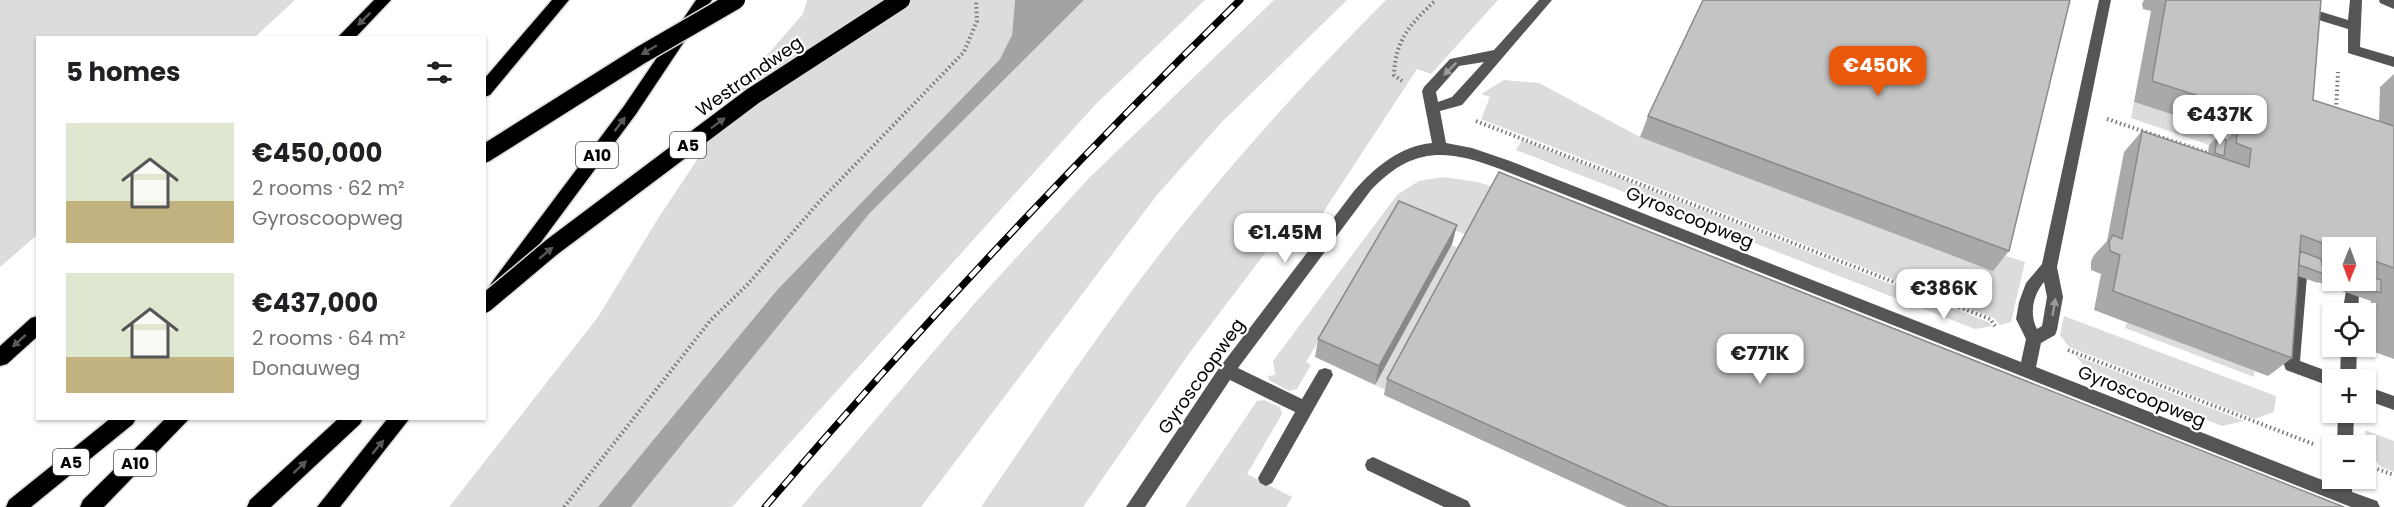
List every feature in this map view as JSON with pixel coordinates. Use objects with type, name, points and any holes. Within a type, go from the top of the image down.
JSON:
[{"type":"highway","points":[[347,36],[383,0]]},
{"type":"highway","points":[[486,89],[561,0]]},
{"type":"highway","name":"A10","points":[[486,302],[630,110],[704,0]]},
{"type":"highway","points":[[486,153],[641,55],[736,0]]},
{"type":"highway","name":"Westrandweg","points":[[486,303],[552,247],[753,96],[901,0]]},
{"type":"highway","points":[[0,358],[36,326]]},
{"type":"highway","name":"A5","points":[[16,507],[124,420]]},
{"type":"highway","name":"A10","points":[[90,507],[178,420]]},
{"type":"highway","points":[[257,507],[351,420]]},
{"type":"highway","points":[[327,507],[398,420]]},
{"type":"street","points":[[1434,108],[1457,101],[1495,55],[1546,0]]},
{"type":"street","points":[[2034,339],[2049,330],[2055,297],[2049,267],[2105,0]]},
{"type":"street","points":[[2268,0],[2354,26]]},
{"type":"street","points":[[2356,0],[2353,50],[2394,62]]},
{"type":"street","points":[[2385,0],[2394,4]]},
{"type":"street","points":[[1440,149],[1429,91],[1455,62],[1495,55]]},
{"type":"street","name":"Gyroscoopweg","points":[[1135,507],[1228,370],[1302,269],[1373,180],[1419,150],[1440,149],[1468,152],[1505,165],[2371,507]]},
{"type":"street","points":[[2027,371],[2034,339],[2024,319],[2027,302],[2031,286],[2049,267]]},
{"type":"street","points":[[2299,276],[2292,365],[2322,376]]},
{"type":"street","points":[[2351,295],[2351,303]]},
{"type":"street","points":[[1228,370],[1306,409]]},
{"type":"street","points":[[1266,478],[1325,375]]},
{"type":"street","points":[[2376,397],[2394,403]]},
{"type":"street","points":[[1373,465],[1462,507]]},
{"type":"street","points":[[2343,489],[2343,496]]},
{"type":"path","points":[[564,507],[710,321],[748,284],[819,202],[964,52],[977,21],[976,0]]},
{"type":"path","points":[[1436,0],[1403,31],[1394,57],[1394,75],[1434,108],[1530,141],[1990,319],[1996,326],[2322,448]]},
{"type":"path","points":[[2336,111],[2338,66],[2353,50]]},
{"type":"path","points":[[2083,110],[2217,156]]},
{"type":"path","points":[[2376,468],[2394,475]]},
{"type":"shaded area","points":[[0,0],[295,0],[256,36],[36,36],[36,236],[0,267]]},
{"type":"shaded area","points":[[807,0],[1015,0],[1012,35],[1000,59],[777,290],[598,507],[449,507],[598,317],[659,217],[721,124],[748,77],[803,14]]},
{"type":"shaded area","points":[[1015,0],[1084,0],[869,214],[631,507],[598,507],[777,290],[1000,59],[1012,35]]},
{"type":"shaded area","points":[[1084,0],[1205,0],[1095,105],[732,507],[631,507],[869,214]]},
{"type":"shaded area","points":[[1274,0],[1347,0],[1221,123],[1157,195],[921,507],[801,507],[974,304],[1089,178]]},
{"type":"shaded area","points":[[1386,0],[1498,0],[1431,74],[1417,69],[1320,217],[1287,224],[1190,352],[1083,507],[981,507],[1099,336],[1173,237],[1276,115]]},
{"type":"shaded area","points":[[1504,80],[1539,83],[1640,137],[2025,262],[2011,322],[2000,325],[1994,318],[1481,119],[1490,97],[1481,94]]},
{"type":"shaded area","points":[[2134,102],[2235,135],[2218,148],[2131,118]]},
{"type":"shaded area","points":[[1522,140],[1988,322],[1992,326],[1975,329],[1516,150]]},
{"type":"shaded area","points":[[1443,177],[1478,182],[1496,188],[1469,236],[1418,215],[1392,215],[1306,362],[1311,365],[1297,389],[1289,391],[1269,380],[1268,376],[1275,375],[1273,361],[1397,195],[1419,181]]},
{"type":"shaded area","points":[[1451,245],[1462,249],[1386,390],[1375,385]]},
{"type":"shaded area","points":[[2064,316],[2276,396],[2274,412],[2255,419],[2069,347],[2060,335]]},
{"type":"shaded area","points":[[2127,322],[2254,371],[2254,377],[2125,328]]},
{"type":"shaded area","points":[[2076,356],[2244,421],[2222,426],[2092,375]]},
{"type":"shaded area","points":[[1264,400],[1280,407],[1282,414],[1247,474],[1292,497],[1286,507],[1185,507],[1257,401]]},
{"type":"shaded area","points":[[2365,430],[2394,441],[2394,472],[2381,467],[2376,461],[2376,435],[2365,435]]},
{"type":"building","points":[[1703,0],[2070,0],[2009,251],[1648,116]]},
{"type":"building","points":[[2166,0],[2321,0],[2313,100],[2394,126],[2394,268],[2376,262],[2376,237],[2322,237],[2322,243],[2301,235],[2292,358],[2113,291],[2120,255],[2110,251],[2109,242],[2113,235],[2122,239],[2142,131],[2249,167],[2251,149],[2236,143],[2238,127],[2253,132],[2255,114],[2152,81]]},
{"type":"building","points":[[2217,137],[2226,140],[2224,156],[2215,153]]},
{"type":"building","points":[[1499,172],[2344,507],[1669,507],[1387,379]]},
{"type":"building","points":[[1399,201],[1457,225],[1379,366],[1318,339]]},
{"type":"building","points":[[2300,251],[2321,259],[2322,273],[2299,265]]},
{"type":"building","points":[[2376,278],[2381,280],[2381,293],[2375,291]]},
{"type":"railway","points":[[765,507],[997,248],[1240,0]]}]
